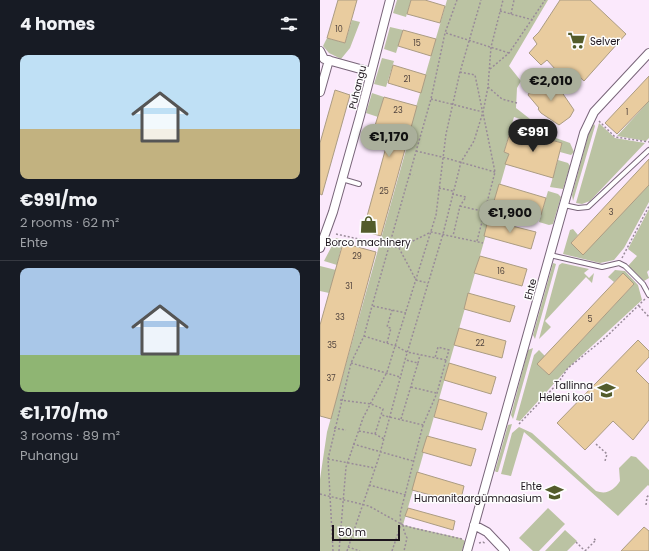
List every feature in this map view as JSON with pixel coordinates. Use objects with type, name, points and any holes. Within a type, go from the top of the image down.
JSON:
[{"type":"street","name":"Puhangu","points":[[320,248],[342,179],[390,0]]},
{"type":"street","points":[[320,51],[324,59],[371,72]]},
{"type":"street","name":"Ehte","points":[[468,551],[588,120],[649,53]]},
{"type":"street","points":[[320,92],[329,60]]},
{"type":"street","points":[[474,525],[487,532],[505,551]]},
{"type":"lane","points":[[564,205],[578,208],[588,207],[649,150]]},
{"type":"lane","points":[[342,179],[359,184]]},
{"type":"lane","points":[[550,255],[602,267],[619,263],[625,266],[643,284],[648,294]]},
{"type":"path","points":[[333,551],[328,459],[340,400],[351,363],[364,336],[431,100],[446,33],[457,0]]},
{"type":"path","points":[[339,551],[340,520],[344,500],[348,462],[363,418],[387,372],[436,215],[442,157],[460,72],[481,0]]},
{"type":"path","points":[[347,551],[384,439],[407,352],[443,234],[461,162],[474,141],[483,112],[488,87],[491,47],[503,0]]},
{"type":"path","points":[[510,14],[514,0]]},
{"type":"path","points":[[490,69],[509,53],[546,0]]},
{"type":"path","points":[[500,11],[533,20]]},
{"type":"path","points":[[446,33],[509,53]]},
{"type":"path","points":[[460,72],[475,75],[495,172],[486,212],[477,241]]},
{"type":"path","points":[[488,87],[502,99],[517,103]]},
{"type":"path","points":[[431,100],[483,112]]},
{"type":"path","points":[[599,121],[615,137],[649,142]]},
{"type":"path","points":[[416,151],[495,172]]},
{"type":"path","points":[[409,174],[413,175]]},
{"type":"path","points":[[439,188],[453,191]]},
{"type":"path","points":[[452,194],[466,197],[460,206],[453,236]]},
{"type":"path","points":[[460,206],[486,212]]},
{"type":"path","points":[[619,263],[649,206]]},
{"type":"path","points":[[336,234],[399,248],[431,232],[482,243]]},
{"type":"path","points":[[399,248],[416,280],[428,283]]},
{"type":"path","points":[[519,424],[558,383],[568,368],[639,306],[648,294]]},
{"type":"path","points":[[372,306],[406,313]]},
{"type":"path","points":[[639,306],[649,317]]},
{"type":"path","points":[[387,343],[391,328],[387,327],[392,310]]},
{"type":"path","points":[[364,336],[396,346],[407,352],[446,360]]},
{"type":"path","points":[[404,551],[407,538],[400,514],[423,424],[437,393],[449,350],[438,347],[435,358]]},
{"type":"path","points":[[401,420],[421,355]]},
{"type":"path","points":[[405,360],[418,363]]},
{"type":"path","points":[[351,363],[387,372],[400,378]]},
{"type":"path","points":[[411,387],[437,393]]},
{"type":"path","points":[[340,400],[371,404],[383,409],[375,434]]},
{"type":"path","points":[[381,414],[401,420],[423,424]]},
{"type":"path","points":[[334,428],[346,430]]},
{"type":"path","points":[[358,431],[375,434],[384,439]]},
{"type":"path","points":[[354,444],[413,461]]},
{"type":"path","points":[[596,444],[606,454],[605,461]]},
{"type":"path","points":[[328,459],[375,468]]},
{"type":"path","points":[[369,485],[406,495]]},
{"type":"path","points":[[320,494],[369,506],[402,524],[465,540]]},
{"type":"path","points":[[646,505],[647,497],[649,495]]},
{"type":"path","points":[[392,551],[402,524]]},
{"type":"path","points":[[576,542],[585,551],[596,540],[594,538]]},
{"type":"path","points":[[479,543],[483,542],[488,546]]},
{"type":"path","points":[[348,547],[360,551]]},
{"type":"green space","points":[[397,0],[411,0],[406,17],[393,13]]},
{"type":"green space","points":[[447,0],[548,0],[509,66],[521,81],[517,88],[516,108],[553,137],[570,143],[574,152],[571,155],[560,152],[562,143],[517,131],[520,119],[514,117],[504,152],[509,154],[403,525],[460,538],[465,541],[462,551],[320,551],[320,479],[327,432],[407,146],[405,145]]},
{"type":"green space","points":[[352,20],[360,22],[350,48],[341,59],[329,53],[323,46],[327,38],[345,43]]},
{"type":"green space","points":[[390,27],[403,30],[396,53],[384,49]]},
{"type":"green space","points":[[382,58],[394,61],[386,87],[374,84]]},
{"type":"green space","points":[[372,93],[384,97],[378,117],[366,113]]},
{"type":"green space","points":[[649,101],[649,138],[646,141],[617,136]]},
{"type":"green space","points":[[599,123],[615,138],[645,143],[590,201],[582,204],[576,203]]},
{"type":"green space","points":[[594,124],[595,126],[573,201],[572,195],[589,132]]},
{"type":"green space","points":[[558,160],[568,163],[570,166],[563,189],[550,187]]},
{"type":"green space","points":[[649,185],[649,202],[624,248],[614,260],[600,263],[563,254],[570,230],[573,229],[578,235],[571,243],[583,254]]},
{"type":"green space","points":[[548,191],[558,194],[561,197],[553,224],[549,225],[539,222]]},
{"type":"green space","points":[[649,209],[649,270],[647,272],[649,278],[644,281],[628,266],[637,256],[628,249]]},
{"type":"green space","points":[[336,238],[343,240],[337,265],[324,261]]},
{"type":"green space","points":[[553,263],[556,264],[535,339],[533,335]]},
{"type":"green space","points":[[562,263],[589,269],[584,273],[589,278],[594,273],[592,283],[586,277],[545,321],[551,327],[539,339],[559,265]]},
{"type":"green space","points":[[320,266],[336,270],[329,293],[320,291]]},
{"type":"green space","points":[[615,270],[625,271],[638,285],[642,300],[569,367],[520,421],[516,420],[534,355],[539,350],[545,356],[537,364],[549,375],[634,284],[623,273],[614,282],[608,277]]},
{"type":"green space","points":[[533,348],[513,419],[511,415],[528,350]]},
{"type":"green space","points":[[512,424],[498,472],[496,472],[495,471],[508,425]]},
{"type":"green space","points":[[519,427],[532,433],[596,491],[607,492],[615,487],[620,481],[619,468],[631,456],[636,457],[649,470],[649,486],[648,485],[618,516],[524,432],[511,476],[501,474],[512,433]]},
{"type":"green space","points":[[548,508],[565,524],[539,551],[533,551],[519,538]]},
{"type":"green space","points":[[565,530],[577,541],[567,551],[545,551]]},
{"type":"building","points":[[338,0],[357,0],[345,43],[327,38]]},
{"type":"building","points":[[411,0],[425,0],[445,6],[440,23],[407,14]]},
{"type":"building","name":"Selver","points":[[560,0],[590,0],[626,34],[584,81],[575,73],[566,76],[556,70],[547,60],[541,65],[529,53],[537,44],[533,38],[539,32]]},
{"type":"building","points":[[403,30],[436,39],[431,56],[398,46]]},
{"type":"building","points":[[393,65],[426,75],[421,93],[388,83]]},
{"type":"building","points":[[649,76],[649,101],[617,134],[605,123]]},
{"type":"building","points":[[542,79],[561,91],[574,110],[570,117],[559,125],[541,113],[538,109],[539,108],[528,95],[534,84]]},
{"type":"building","points":[[335,90],[350,95],[322,195],[320,194],[320,143]]},
{"type":"building","points":[[384,97],[417,106],[381,236],[363,231],[388,140],[372,135]]},
{"type":"building","points":[[511,129],[562,143],[553,178],[505,164],[509,154],[504,152]]},
{"type":"building","points":[[649,159],[649,185],[583,255],[571,243]]},
{"type":"building","points":[[499,184],[546,198],[541,215],[494,201]]},
{"type":"building","points":[[488,220],[536,232],[531,249],[484,236]]},
{"type":"building","points":[[343,243],[376,252],[331,419],[320,416],[320,325]]},
{"type":"building","points":[[480,256],[527,269],[522,286],[474,273]]},
{"type":"building","points":[[623,273],[634,284],[549,375],[537,364]]},
{"type":"building","points":[[468,293],[515,306],[510,322],[464,309]]},
{"type":"building","points":[[459,328],[506,341],[502,358],[454,345]]},
{"type":"building","points":[[638,340],[649,351],[649,357],[636,371],[649,384],[649,420],[633,440],[613,421],[585,450],[557,423]]},
{"type":"building","points":[[449,363],[496,377],[491,394],[444,380]]},
{"type":"building","points":[[439,399],[487,413],[482,430],[434,417]]},
{"type":"building","points":[[427,436],[476,449],[471,466],[422,452]]},
{"type":"building","points":[[417,472],[464,486],[460,503],[412,490]]},
{"type":"building","points":[[408,508],[455,521],[453,530],[405,516]]},
{"type":"building","points":[[644,527],[649,531],[649,551],[621,551]]},
{"type":"place","name":"Selver","points":[[577,41]]},
{"type":"place","name":"Borco machinery","points":[[368,225]]},
{"type":"place","name":"Tallinna Heleni kool","points":[[606,391]]},
{"type":"place","name":"Ehte Humanitaargümnaasium","points":[[555,492]]}]
